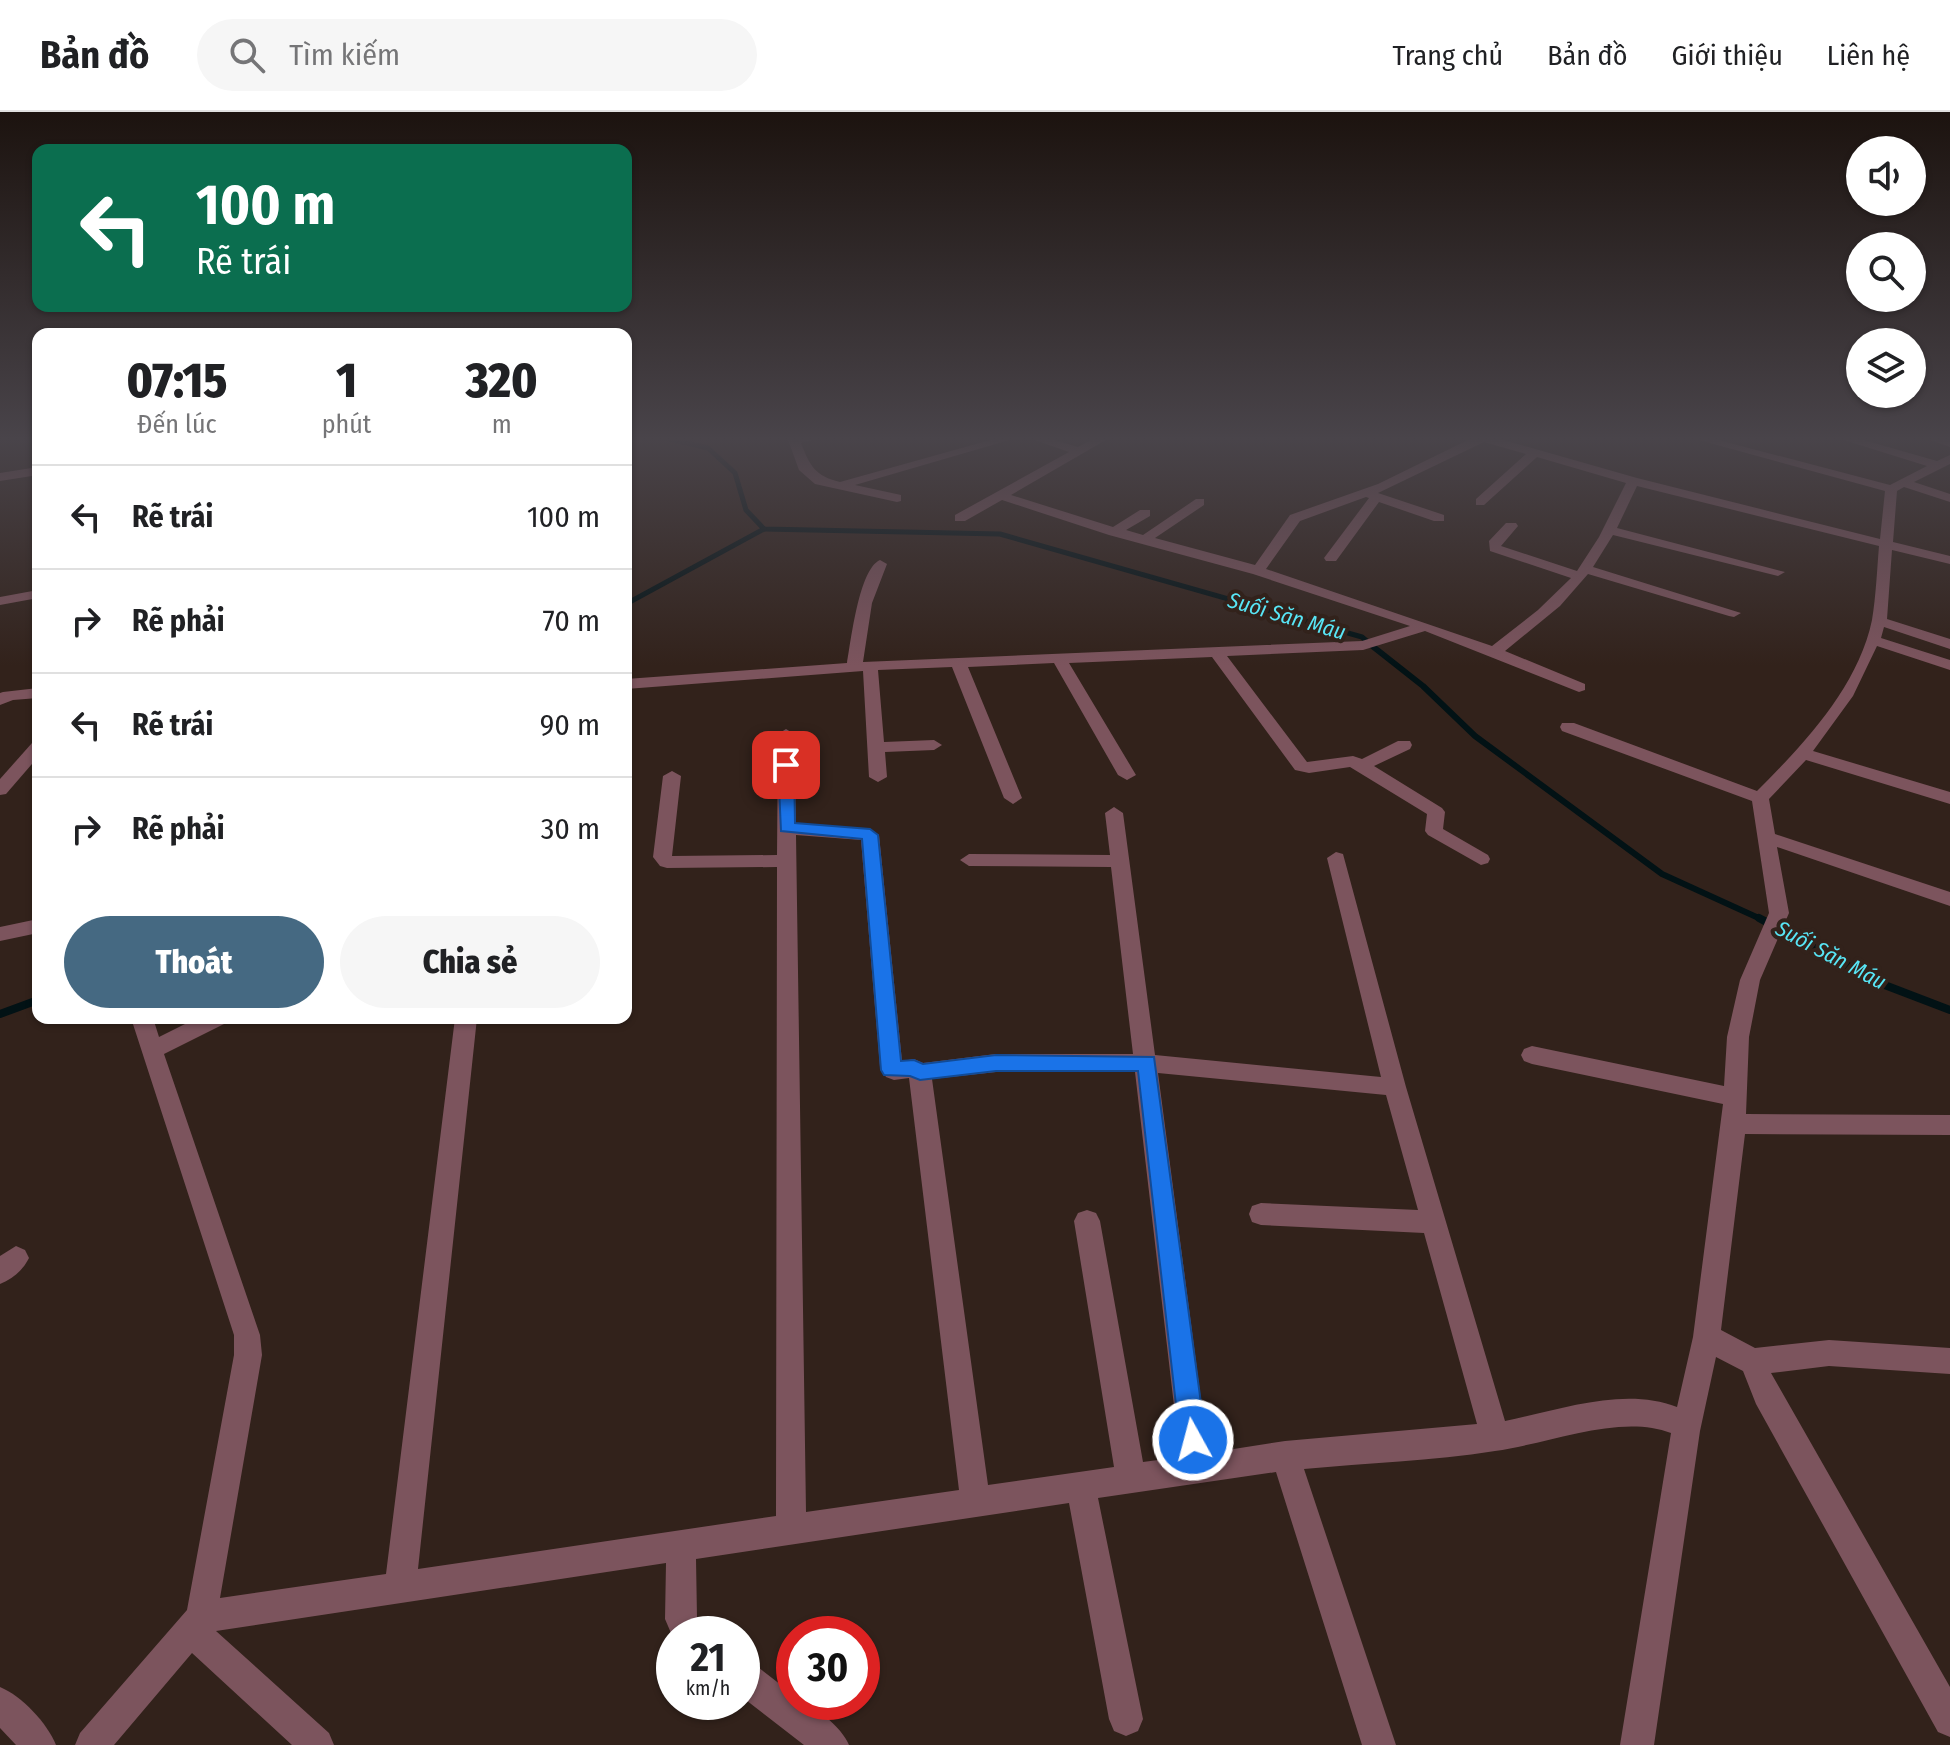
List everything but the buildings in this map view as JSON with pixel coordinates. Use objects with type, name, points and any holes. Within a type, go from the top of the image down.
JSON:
[{"type":"street","points":[[960,518],[969,513]]},
{"type":"street","points":[[1047,513],[1258,571],[1495,651],[1579,687]]},
{"type":"street","points":[[1114,532],[1145,513]]},
{"type":"street","points":[[1144,540],[1183,513]]},
{"type":"street","points":[[1258,571],[1295,518],[1310,513]]},
{"type":"street","points":[[1331,558],[1360,513]]},
{"type":"street","points":[[1426,513],[1439,518]]},
{"type":"street","points":[[1495,651],[1551,607],[1582,573],[1617,513]]},
{"type":"street","points":[[1764,513],[1950,560]]},
{"type":"street","points":[[1760,798],[1804,754],[1850,693],[1879,621],[1891,513]]},
{"type":"street","points":[[1511,526],[1494,544],[1495,548],[1734,613]]},
{"type":"street","points":[[1609,530],[1778,572]]},
{"type":"street","points":[[878,777],[862,666],[865,603],[880,564]]},
{"type":"street","points":[[0,601],[32,595]]},
{"type":"street","points":[[1879,621],[1950,644]]},
{"type":"street","points":[[632,684],[862,666],[1370,643],[1424,627]]},
{"type":"street","points":[[1873,640],[1950,665]]},
{"type":"street","points":[[1216,652],[1301,766],[1314,768],[1353,761],[1436,812],[1434,831],[1481,859]]},
{"type":"street","points":[[1059,659],[1127,775]]},
{"type":"street","points":[[958,662],[1013,798]]},
{"type":"street","points":[[0,700],[9,695],[32,693]]},
{"type":"street","points":[[1568,727],[1760,798]]},
{"type":"street","points":[[786,734],[791,1529]]},
{"type":"street","points":[[876,747],[934,745]]},
{"type":"street","points":[[1361,766],[1404,745]]},
{"type":"street","points":[[6,784],[32,754]]},
{"type":"street","points":[[1804,754],[1950,798]]},
{"type":"street","points":[[672,776],[662,857],[667,862],[787,861]]},
{"type":"street","points":[[6,784],[32,777]]},
{"type":"street","points":[[1637,1745],[1688,1425],[1707,1337],[1734,1111],[1741,1023],[1750,980],[1773,924],[1760,798]]},
{"type":"street","points":[[1114,813],[1196,1469]]},
{"type":"street","points":[[786,828],[870,835],[891,1067],[894,1071],[914,1068],[920,1072],[996,1063],[1147,1063],[1395,1087]]},
{"type":"street","points":[[1766,837],[1950,899]]},
{"type":"street","points":[[1336,858],[1395,1087],[1495,1437]]},
{"type":"street","points":[[969,860],[1120,861]]},
{"type":"street","points":[[0,934],[32,927]]},
{"type":"street","points":[[92,1745],[196,1623],[248,1355],[247,1335],[144,1024]]},
{"type":"street","points":[[152,1050],[204,1024]]},
{"type":"street","points":[[400,1587],[465,1024]]},
{"type":"street","points":[[1532,1055],[1734,1111],[1950,1125]]},
{"type":"street","points":[[920,1072],[975,1501]]},
{"type":"street","points":[[1261,1214],[1433,1222]]},
{"type":"street","points":[[1087,1221],[1131,1479]]},
{"type":"street","points":[[1707,1337],[1753,1362],[1829,1353],[1950,1361]]},
{"type":"street","points":[[1753,1362],[1766,1394],[1950,1720]]},
{"type":"street","points":[[196,1623],[400,1587],[681,1548],[1285,1456],[1495,1437],[1608,1414],[1659,1414],[1688,1425]]},
{"type":"street","points":[[1285,1456],[1379,1745]]},
{"type":"street","points":[[1081,1486],[1126,1719]]},
{"type":"street","points":[[681,1548],[681,1616]]},
{"type":"street","points":[[196,1623],[317,1745]]},
{"type":"street","points":[[760,1690],[832,1745]]},
{"type":"street","points":[[0,1704],[39,1745]]},
{"type":"waterway","name":"Suối Săn Máu","points":[[749,513],[764,529]]},
{"type":"waterway","points":[[632,601],[764,529]]},
{"type":"waterway","name":"Suối Săn Máu","points":[[764,529],[1000,534],[1362,637],[1374,647]]},
{"type":"waterway","name":"Suối Săn Máu","points":[[1371,645],[1423,686],[1475,736],[1662,874],[1761,919]]},
{"type":"waterway","name":"Suối Săn Máu","points":[[1761,919],[1882,984],[1950,1010]]},
{"type":"waterway","points":[[0,1014],[32,1002]]},
{"type":"route","points":[[786,765],[786,828],[870,835],[892,1070],[914,1068],[920,1072],[996,1063],[1147,1063],[1193,1440]]}]
